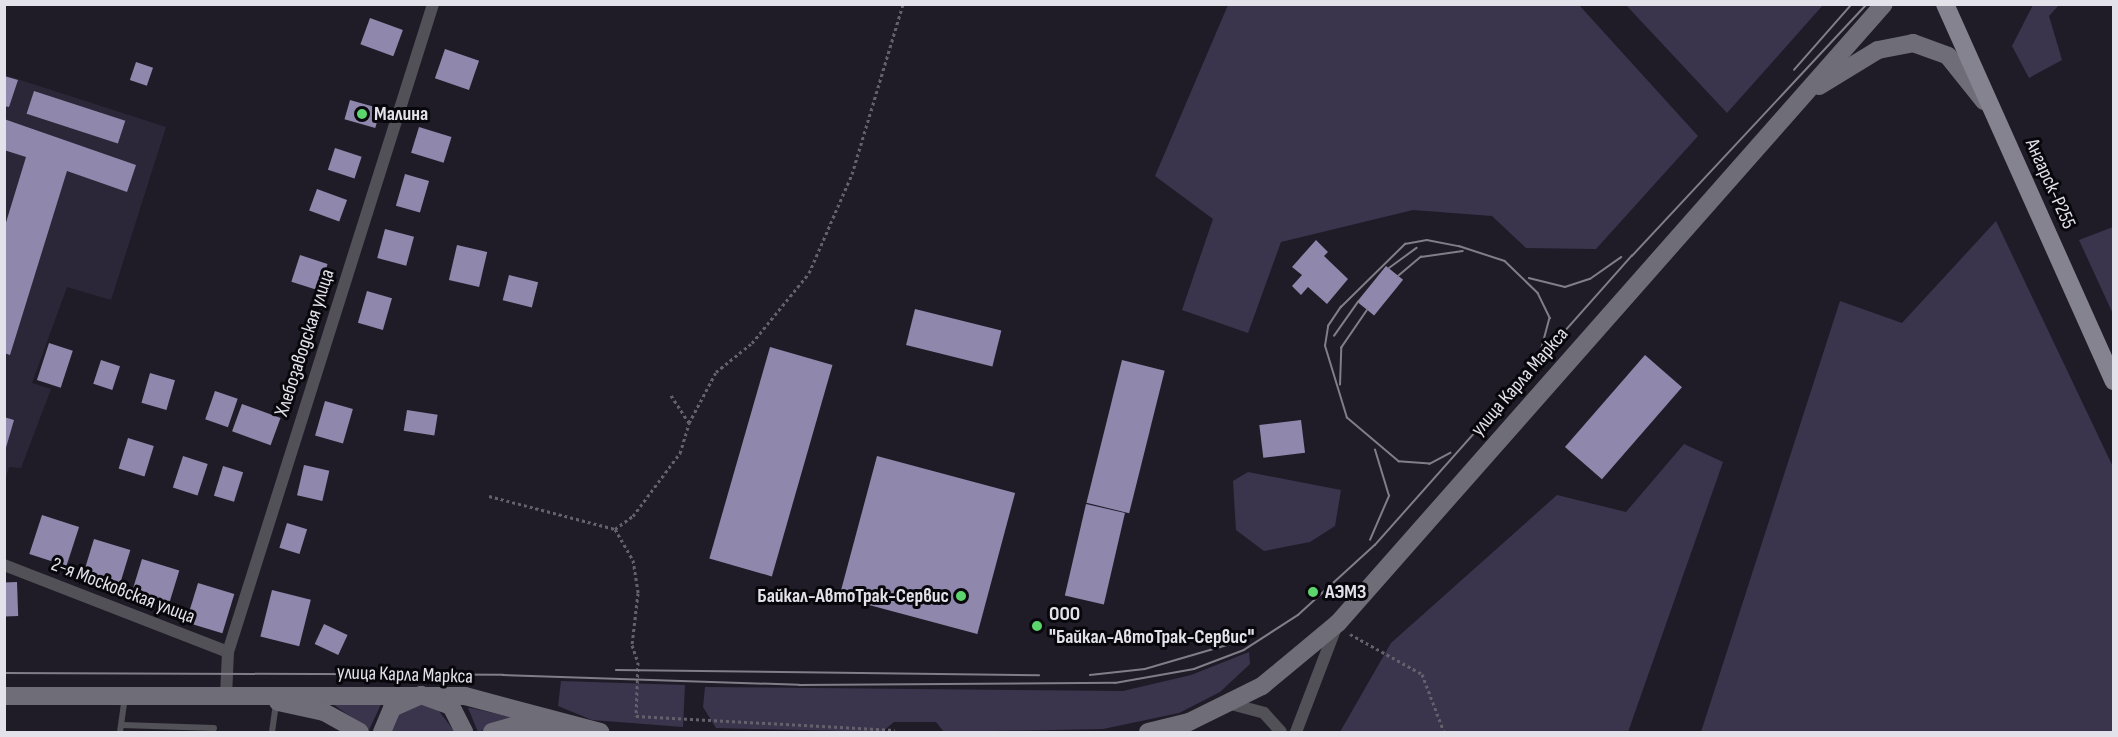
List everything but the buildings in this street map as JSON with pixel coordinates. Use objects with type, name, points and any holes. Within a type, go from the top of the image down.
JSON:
[{"type":"main road","name":"Ангарск-Р255","points":[[1946,4],[2114,381]]},
{"type":"street","name":"Хлебозаводская улица","points":[[233,696],[228,652],[433,4]]},
{"type":"street","name":"улица Карла Маркса","points":[[1148,732],[1231,704],[1344,628],[1802,96],[1884,4]]},
{"type":"street","points":[[1802,96],[1878,50],[1913,43],[1938,50],[1956,64],[1995,115]]},
{"type":"street","name":"2-я Московская улица","points":[[4,565],[228,652]]},
{"type":"street","points":[[1296,732],[1344,628]]},
{"type":"street","name":"улица Карла Маркса","points":[[4,696],[125,694],[465,696],[600,732]]},
{"type":"street","points":[[382,732],[392,708],[421,695],[451,706],[464,732]]},
{"type":"street","name":"улица Карла Маркса","points":[[233,696],[324,712],[360,732]]},
{"type":"street","points":[[1231,704],[1264,713],[1281,732]]},
{"type":"street","points":[[492,732],[517,725],[573,732]]},
{"type":"lane","points":[[125,694],[121,729],[214,728]]},
{"type":"lane","points":[[272,732],[276,702]]},
{"type":"path","points":[[615,529],[633,516],[680,453],[688,423],[716,372],[752,342],[809,273],[852,174],[903,4]]},
{"type":"path","points":[[670,394],[688,423]]},
{"type":"path","points":[[489,496],[615,529],[633,560],[638,593],[632,645],[638,662],[636,716],[895,730]]},
{"type":"path","points":[[1344,628],[1422,674],[1444,732]]},
{"type":"shaded area","points":[[1228,5],[1579,5],[1698,136],[1596,249],[1526,248],[1492,216],[1413,210],[1281,242],[1248,333],[1182,310],[1213,219],[1155,176]]},
{"type":"shaded area","points":[[1626,5],[1823,5],[1727,113]]},
{"type":"shaded area","points":[[2033,5],[2059,5],[2049,16],[2062,60],[2029,78],[2012,46]]},
{"type":"shaded area","points":[[5,75],[166,127],[111,300],[67,287],[32,383],[51,389],[21,468],[9,467],[5,481]]},
{"type":"shaded area","points":[[1996,221],[2113,467],[2113,732],[1701,732],[1840,301],[1902,323]]},
{"type":"shaded area","points":[[2113,227],[2113,314],[2079,240]]},
{"type":"shaded area","points":[[1684,444],[1723,462],[1628,732],[1340,732],[1391,643],[1557,495],[1626,512]]},
{"type":"shaded area","points":[[1248,472],[1341,490],[1335,526],[1310,542],[1264,551],[1236,530],[1233,481]]},
{"type":"shaded area","points":[[1249,652],[1250,664],[1220,692],[1179,713],[1103,729],[944,732],[936,722],[894,722],[882,732],[716,728],[703,707],[705,687],[1123,691],[1191,675]]},
{"type":"shaded area","points":[[561,681],[685,685],[683,727],[592,720],[558,706]]},
{"type":"shaded area","points":[[383,700],[369,730],[330,702]]},
{"type":"shaded area","points":[[415,704],[435,706],[455,732],[390,732],[398,714]]},
{"type":"shaded area","points":[[468,708],[471,708],[515,718],[478,732]]},
{"type":"tram line","points":[[1794,70],[1852,4]]},
{"type":"tram line","points":[[4,673],[503,675],[799,685],[1115,683],[1194,669],[1244,650],[1298,615],[1375,545],[1632,256],[1867,4]]},
{"type":"tram line","points":[[1451,453],[1430,464],[1399,462],[1347,418],[1325,346],[1328,326],[1341,307],[1405,244],[1427,240],[1459,246],[1505,261],[1538,293],[1550,318],[1541,352]]},
{"type":"tram line","points":[[1389,268],[1417,248]]},
{"type":"tram line","points":[[1398,276],[1421,257],[1463,251]]},
{"type":"tram line","points":[[1529,278],[1565,287],[1590,279],[1621,257]]},
{"type":"tram line","points":[[1334,336],[1358,302]]},
{"type":"tram line","points":[[1340,385],[1341,348],[1367,310]]},
{"type":"tram line","points":[[1370,540],[1389,496],[1375,450]]},
{"type":"tram line","points":[[1090,675],[1145,669],[1244,640]]},
{"type":"tram line","points":[[616,670],[1039,675]]},
{"type":"place","name":"Малина","points":[[362,114]]},
{"type":"place","name":"АЭМЗ","points":[[1313,592]]},
{"type":"place","name":"Байкал-АвтоТрак-Сервис","points":[[961,596]]},
{"type":"place","name":"ООО \"Байкал-АвтоТрак-Сервис\"","points":[[1037,626]]}]
